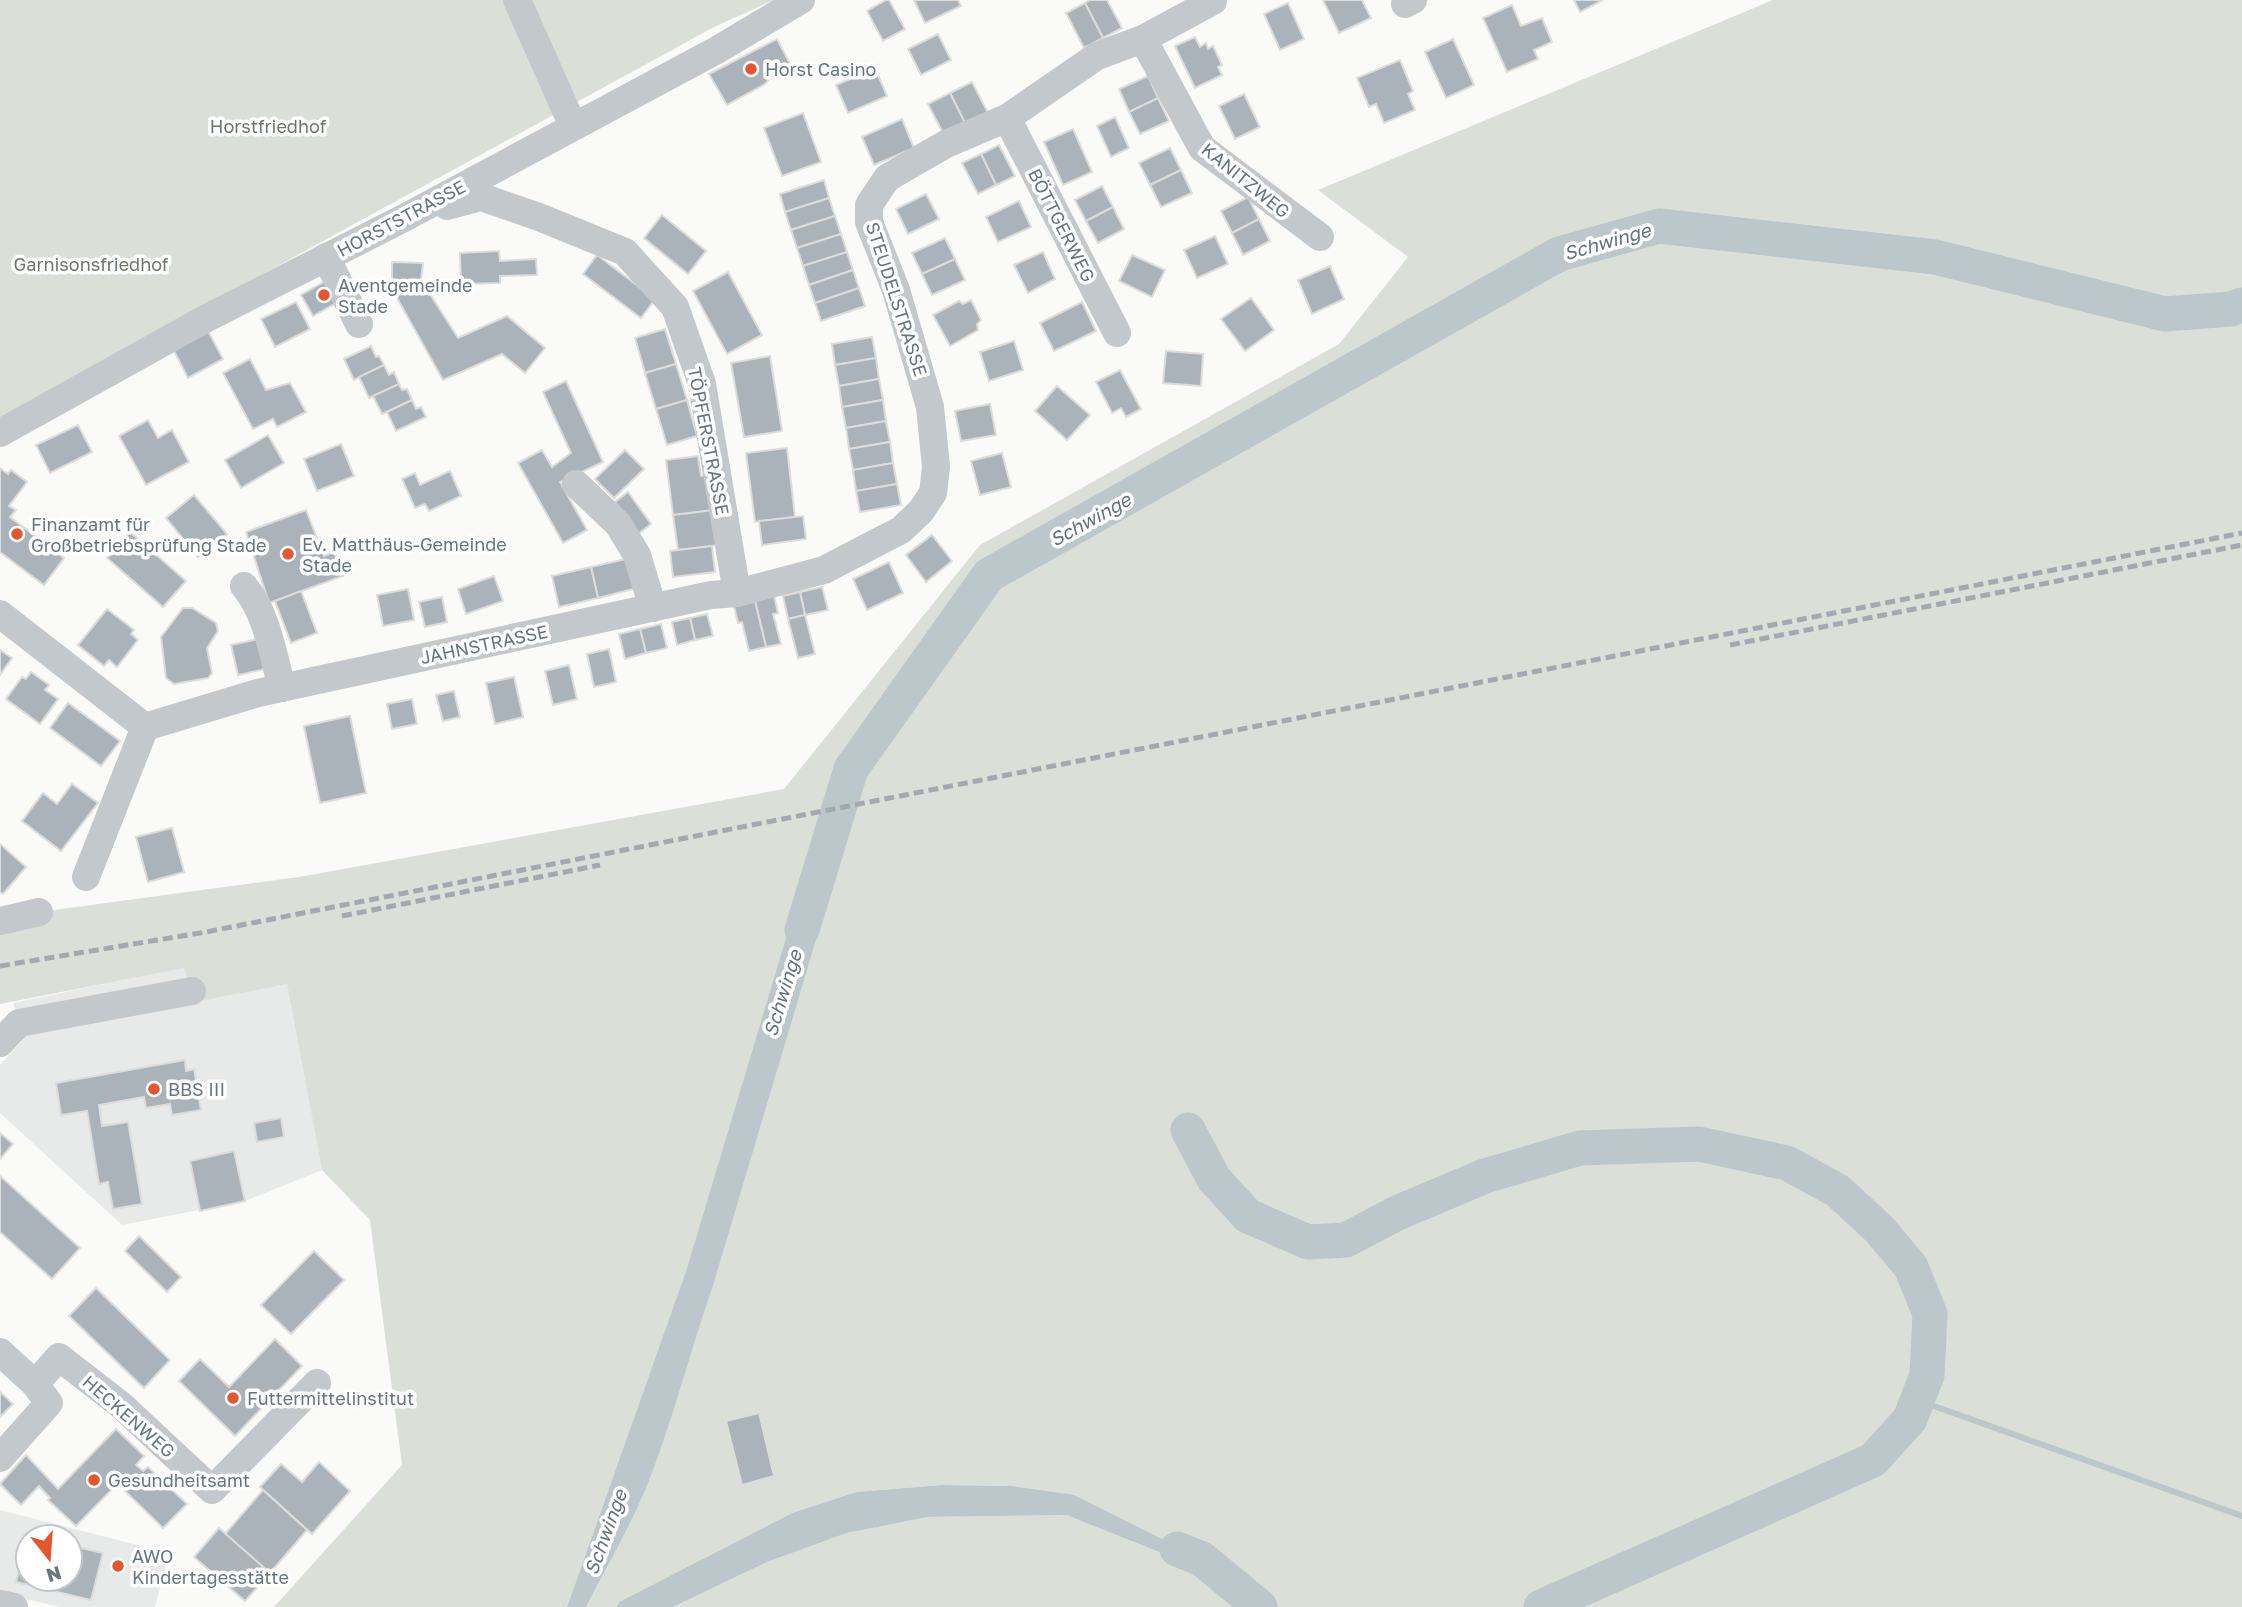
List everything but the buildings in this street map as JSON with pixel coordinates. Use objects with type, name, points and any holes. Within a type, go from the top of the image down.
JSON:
[{"type":"street","points":[[517,0],[573,126]]},
{"type":"street","name":"HORSTSTRASSE","points":[[0,433],[207,318],[404,218],[717,50],[801,0]]},
{"type":"street","name":"STEUDELSTRASSE","points":[[824,570],[901,530],[921,511],[933,493],[936,467],[930,407],[896,290],[869,222],[869,205],[887,178],[946,144],[1007,118],[1097,56],[1143,39],[1213,1]]},
{"type":"street","name":"KANITZWEG","points":[[1143,39],[1202,148],[1320,237]]},
{"type":"street","name":"BÖTTGERWEG","points":[[1007,118],[1117,332]]},
{"type":"street","name":"TÖPFERSTRASSE","points":[[404,218],[481,197],[625,252],[675,307],[702,384],[737,593]]},
{"type":"street","points":[[326,257],[359,324]]},
{"type":"street","points":[[576,484],[618,524],[637,555],[653,608]]},
{"type":"street","name":"JAHNSTRASSE","points":[[145,727],[282,688],[711,595],[737,593],[824,570]]},
{"type":"street","points":[[244,586],[253,596],[264,624],[282,688]]},
{"type":"street","points":[[0,614],[145,727],[86,877]]},
{"type":"street","points":[[0,921],[39,912]]},
{"type":"street","points":[[0,1043],[19,1023],[192,991]]},
{"type":"street","points":[[0,1352],[35,1384],[49,1404],[0,1458]]},
{"type":"street","name":"HECKENWEG","points":[[35,1384],[59,1357],[122,1406],[212,1490],[317,1383]]},
{"type":"street","points":[[0,1604],[14,1607]]},
{"type":"shaded area","name":"BBS III","points":[[184,967],[195,1002],[287,983],[322,1170],[245,1201],[122,1225],[0,1113],[0,1065],[24,1039],[13,1003]]},
{"type":"shaded area","name":"AWO Kindertagesstätte","points":[[0,1510],[51,1523],[14,1523],[14,1593],[84,1593],[84,1531],[169,1553],[155,1607],[60,1607],[0,1593]]},
{"type":"green space","name":"Horstfriedhof","points":[[0,0],[774,0],[714,27],[0,418]]},
{"type":"green space","points":[[1773,0],[2242,0],[2242,1607],[1260,1607],[1202,1559],[1011,1486],[941,1485],[856,1492],[792,1513],[619,1602],[617,1607],[586,1607],[635,1513],[666,1433],[713,1286],[833,883],[815,886],[803,881],[686,1271],[567,1607],[274,1607],[402,1465],[370,1220],[322,1170],[287,984],[195,1002],[184,968],[0,1004],[0,921],[39,912],[299,877],[784,789],[980,545],[1339,344],[1408,257],[1318,190]]},
{"type":"green space","points":[[1066,1515],[1194,1566],[1251,1607],[673,1607],[767,1562],[847,1533],[928,1517]]},
{"type":"water","points":[[803,881],[815,886],[833,883],[713,1286],[666,1433],[635,1513],[586,1607],[567,1607],[686,1271]]},
{"type":"water","points":[[941,1485],[1011,1486],[1074,1495],[1202,1559],[1260,1607],[1251,1607],[1194,1566],[1066,1515],[928,1517],[847,1533],[767,1562],[673,1607],[617,1607],[619,1602],[792,1513],[856,1492]]},
{"type":"waterway","name":"Schwinge","points":[[802,930],[851,769],[989,575],[1559,254],[1659,226],[1935,257],[2165,314],[2231,309],[2242,305]]},
{"type":"waterway","points":[[1188,1130],[1214,1179],[1248,1216],[1308,1242],[1346,1240],[1397,1213],[1485,1176],[1580,1148],[1699,1144],[1787,1163],[1838,1191],[1880,1230],[1911,1267],[1930,1314],[1927,1375],[1910,1419],[1873,1460],[1541,1607]]},
{"type":"waterway","points":[[1917,1400],[2242,1516]]},
{"type":"waterway","points":[[1177,1549],[1202,1559],[1260,1607]]},
{"type":"railway","points":[[0,966],[206,932],[2242,533]]},
{"type":"railway","points":[[1730,645],[2242,545]]},
{"type":"railway","points":[[342,916],[600,865]]},
{"type":"place","name":"Horst Casino","points":[[751,69]]},
{"type":"place","name":"Aventgemeinde Stade","points":[[324,295]]},
{"type":"place","name":"Finanzamt für Großbetriebsprüfung Stade","points":[[17,534]]},
{"type":"place","name":"Ev. Matthäus-Gemeinde Stade","points":[[288,554]]},
{"type":"place","name":"BBS III","points":[[154,1089]]},
{"type":"place","name":"Futtermittelinstitut","points":[[233,1398]]},
{"type":"place","name":"Gesundheitsamt","points":[[94,1480]]},
{"type":"place","name":"AWO Kindertagesstätte","points":[[118,1566]]},
{"type":"park label","name":"Garnisonsfriedhof","points":[[91,264]]}]
